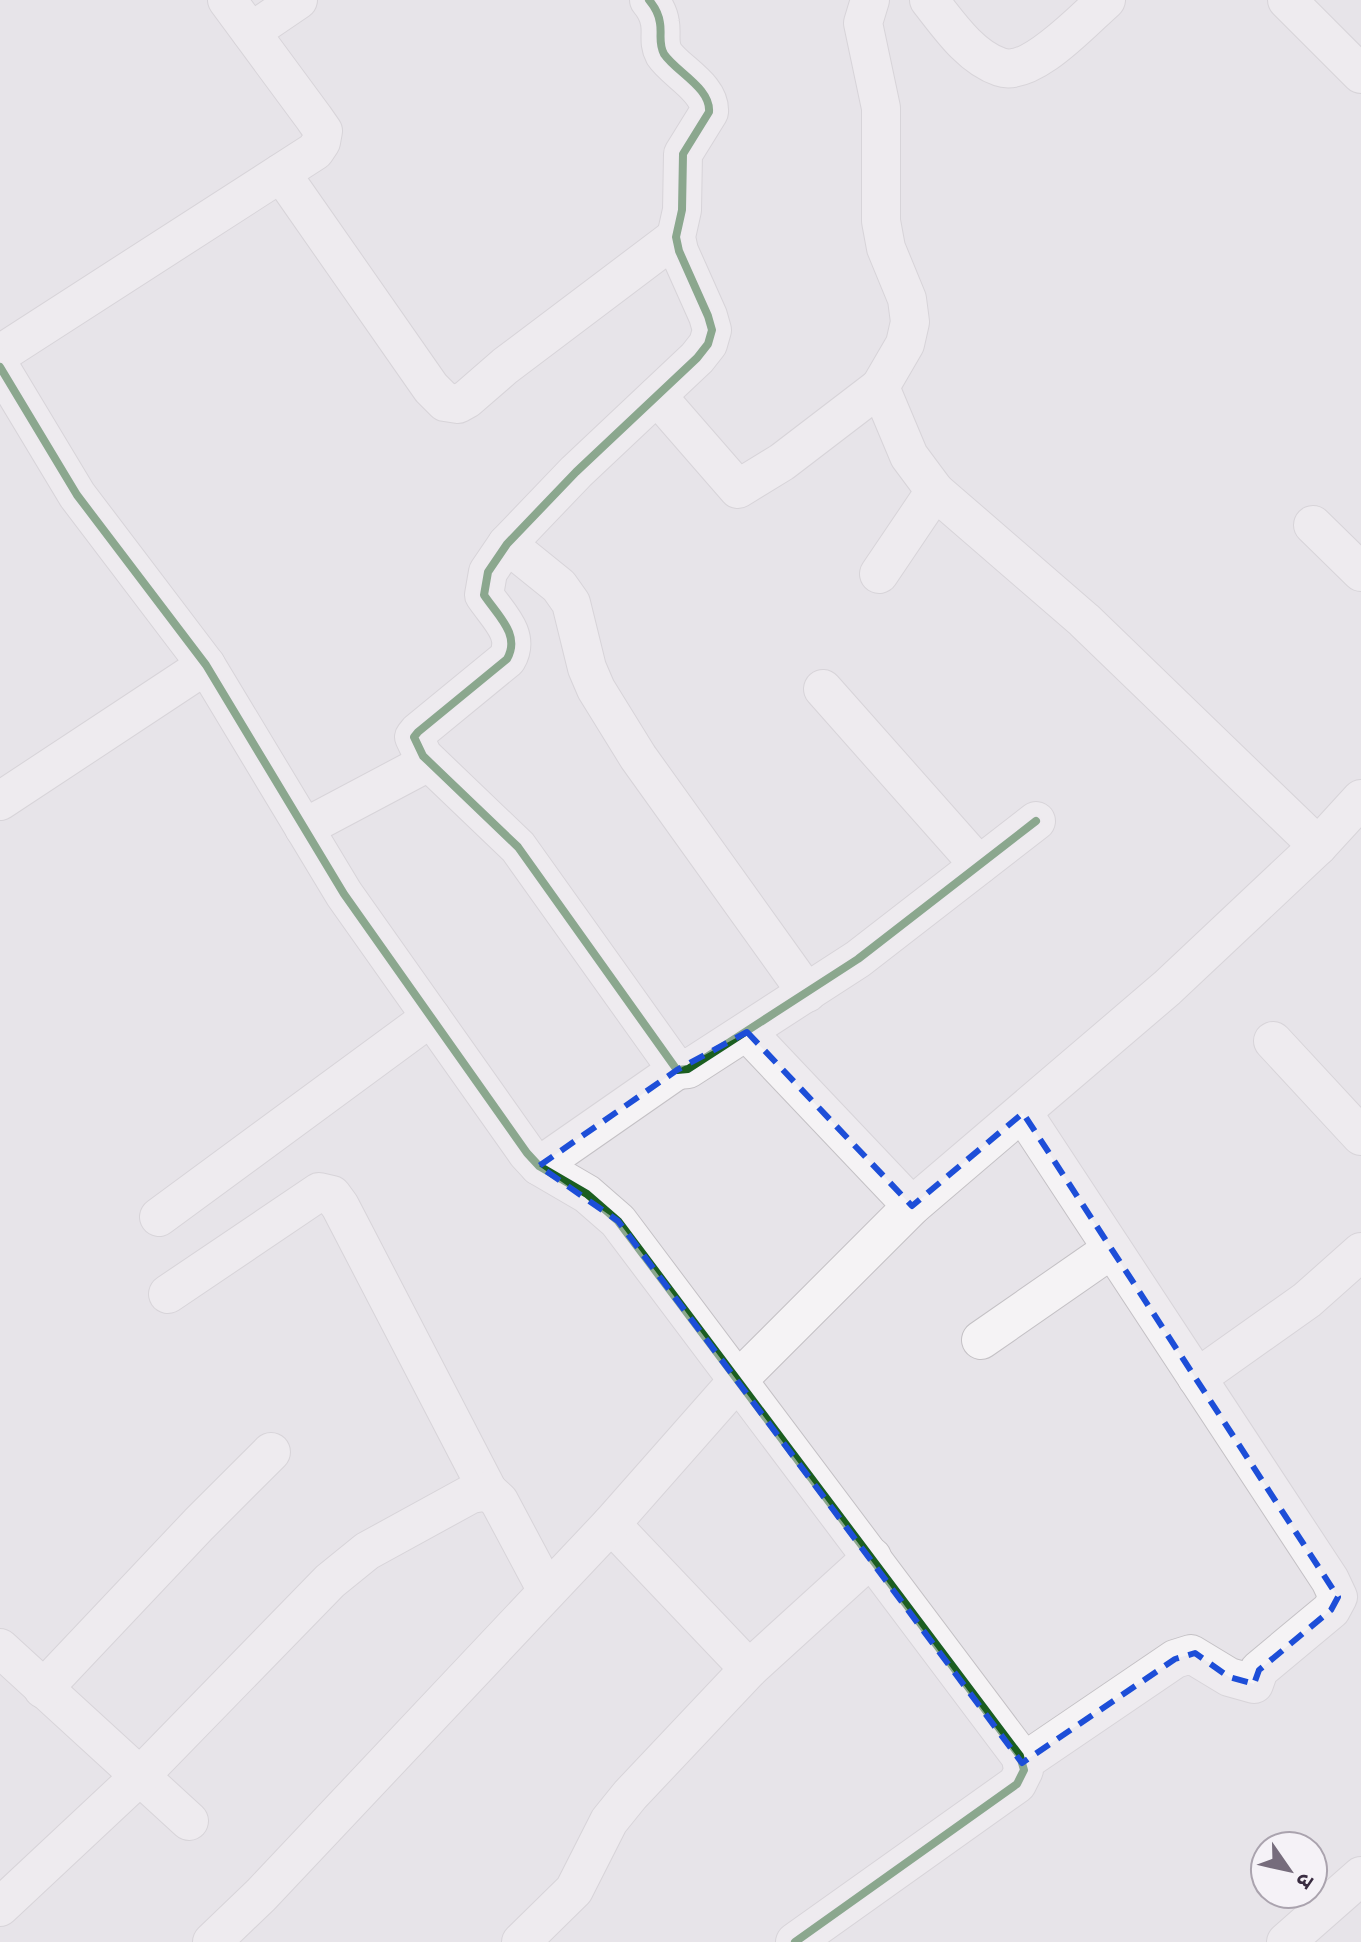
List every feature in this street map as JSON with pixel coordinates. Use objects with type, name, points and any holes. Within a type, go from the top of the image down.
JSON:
[{"type":"street","points":[[0,354],[315,151],[321,142],[323,131],[227,0]]},
{"type":"street","points":[[251,32],[298,0]]},
{"type":"street","points":[[649,0],[660,22],[659,39],[664,53],[710,104],[709,112],[683,154],[683,196],[676,237],[679,251],[708,316],[712,330],[708,344],[507,544],[488,572],[484,595],[513,638],[514,648],[507,659],[414,737],[423,756],[518,847],[677,1070]]},
{"type":"street","points":[[657,396],[738,489],[782,462],[880,387],[905,344],[910,322],[907,299],[886,248],[881,221],[881,108],[863,23],[870,0]]},
{"type":"street","points":[[929,0],[952,29],[983,58],[1003,69],[1019,67],[1039,58],[1106,0]]},
{"type":"street","points":[[1287,0],[1361,74]]},
{"type":"street","points":[[281,173],[431,388],[445,402],[458,404],[467,399],[517,357],[676,237]]},
{"type":"street","points":[[0,367],[77,495],[206,665],[344,894],[539,1166],[587,1194],[618,1221],[1004,1734],[1022,1763],[1024,1770],[1017,1784],[795,1942]]},
{"type":"street","points":[[880,387],[909,456],[935,491],[1084,620],[1318,846]]},
{"type":"street","points":[[879,574],[935,491]]},
{"type":"street","points":[[1313,525],[1361,572]]},
{"type":"street","points":[[507,544],[559,586],[571,603],[577,617],[587,668],[596,689],[638,757],[807,993]]},
{"type":"street","points":[[0,801],[206,665]]},
{"type":"street","points":[[823,689],[979,865]]},
{"type":"street","points":[[304,828],[419,767],[423,756]]},
{"type":"street","points":[[212,1942],[261,1895],[611,1524],[739,1379],[912,1206],[1167,988],[1318,846],[1361,799]]},
{"type":"street","points":[[539,1166],[677,1070],[688,1069],[858,959],[1036,821]]},
{"type":"street","points":[[159,1217],[431,1017]]},
{"type":"street","points":[[747,1032],[912,1206]]},
{"type":"street","points":[[1273,1041],[1361,1136]]},
{"type":"street","points":[[1022,1763],[1175,1659],[1191,1654],[1229,1677],[1254,1684],[1259,1670],[1331,1610],[1349,1588],[1330,1580],[1023,1113]]},
{"type":"street","points":[[168,1294],[319,1192],[332,1195],[488,1491],[499,1501],[547,1591]]},
{"type":"street","points":[[981,1340],[1112,1249]]},
{"type":"street","points":[[1197,1378],[1307,1300],[1361,1252]]},
{"type":"street","points":[[43,1689],[271,1452]]},
{"type":"street","points":[[0,1907],[140,1776],[339,1573],[367,1551],[471,1494],[488,1491]]},
{"type":"street","points":[[611,1524],[749,1669]]},
{"type":"street","points":[[521,1942],[574,1890],[609,1821],[630,1795],[749,1669],[872,1557]]},
{"type":"street","points":[[0,1648],[189,1821]]},
{"type":"street","points":[[1286,1942],[1361,1876]]},
{"type":"highlighted area","points":[[747,1032],[912,1206],[1023,1113],[1338,1597],[1331,1610],[1259,1670],[1254,1684],[1229,1677],[1195,1653],[1175,1659],[1022,1763],[618,1221],[539,1166],[677,1070]]},
{"type":"cycle path","points":[[649,0],[659,20],[664,54],[699,88],[708,103],[709,112],[683,154],[682,210],[676,237],[679,251],[708,316],[712,330],[708,344],[507,544],[488,572],[484,595],[510,634],[511,650],[507,659],[414,737],[423,756],[518,847],[677,1070],[688,1069],[858,959],[1036,821]]},
{"type":"cycle path","points":[[0,367],[77,495],[206,665],[344,894],[527,1153],[539,1166],[587,1194],[618,1221],[1020,1756],[1024,1770],[1017,1784],[795,1942]]}]
